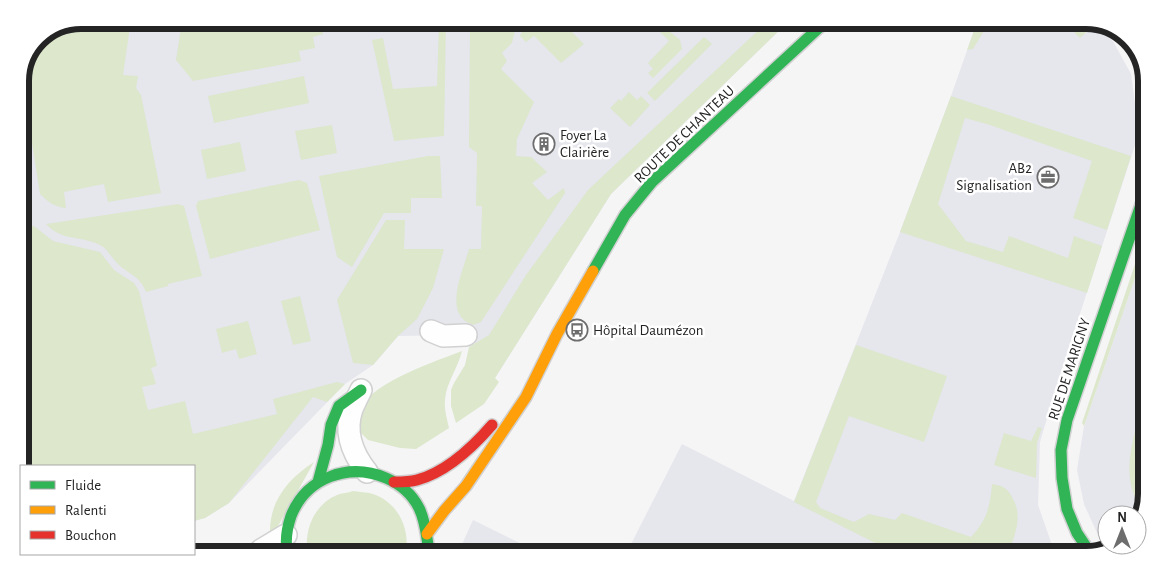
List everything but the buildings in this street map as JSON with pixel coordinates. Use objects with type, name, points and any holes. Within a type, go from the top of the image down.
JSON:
[{"type":"main road","name":"ROUTE DE CHANTEAU","points":[[427,534],[447,507],[466,486],[526,397],[557,334],[625,215],[652,182],[818,29]]},
{"type":"main road","name":"RUE DE MARIGNY","points":[[1085,546],[1076,533],[1067,510],[1062,478],[1061,450],[1067,420],[1138,213]]},
{"type":"main road","name":"ROUTE DE CHANTEAU","points":[[510,400],[557,334]]},
{"type":"main road","points":[[318,482],[328,445],[331,425],[338,406],[361,390]]},
{"type":"main road","points":[[394,482],[419,480],[448,466],[484,434],[500,414]]},
{"type":"main road","points":[[286,542],[291,514],[302,496],[318,482],[338,473],[360,471],[382,475],[402,487],[417,504],[426,524],[428,546]]},
{"type":"street","points":[[431,331],[442,336],[466,335]]},
{"type":"street","points":[[361,390],[352,410],[348,428],[350,441],[357,460],[367,472]]},
{"type":"street","points":[[274,546],[286,542]]},
{"type":"shaded area","points":[[80,29],[781,29],[611,194],[495,378],[471,335],[398,336],[373,365],[345,384],[229,503],[205,518],[195,521],[195,465],[29,301],[29,77],[34,58],[39,49],[52,37],[70,30]]},
{"type":"shaded area","points":[[975,29],[1093,29],[1100,31],[1108,34],[1131,74],[1138,136],[1040,442],[1038,505],[1053,546],[630,546],[682,444],[794,501],[900,232]]},
{"type":"shaded area","points":[[1138,269],[1137,505],[1097,505],[1097,533],[1084,504],[1077,470],[1084,426]]},
{"type":"shaded area","points":[[473,520],[526,546],[461,546]]},
{"type":"green space","points":[[130,29],[123,75],[138,76],[136,88],[141,95],[161,193],[108,202],[104,184],[64,192],[66,208],[52,204],[40,194],[29,124],[29,77],[34,58],[39,49],[52,37],[70,30]]},
{"type":"green space","points":[[181,29],[322,29],[323,34],[313,37],[315,48],[299,51],[301,61],[193,81],[176,60]]},
{"type":"green space","points":[[439,29],[446,29],[444,136],[394,141],[372,40],[383,38],[393,89],[437,86]]},
{"type":"green space","points":[[470,29],[516,29],[512,43],[502,53],[507,61],[501,69],[534,102],[517,139],[516,156],[531,157],[547,172],[532,183],[548,200],[564,188],[565,193],[481,322],[473,325],[463,319],[458,312],[456,304],[458,285],[469,249],[481,249],[482,206],[476,206],[477,153],[469,147]]},
{"type":"green space","points":[[523,29],[569,29],[584,44],[561,63],[534,36],[526,42],[520,36]]},
{"type":"green space","points":[[661,29],[667,29],[680,40],[682,49],[653,78],[648,73],[653,69],[648,63],[669,41],[659,31]]},
{"type":"green space","points":[[760,29],[781,29],[611,194],[495,378],[499,382],[484,404],[456,423],[451,406],[451,390],[465,365],[469,347],[489,335],[526,275],[588,190]]},
{"type":"green space","points":[[975,29],[986,29],[973,49],[967,50]]},
{"type":"green space","points":[[1071,29],[1090,29],[1080,38]]},
{"type":"green space","points":[[704,37],[712,44],[655,101],[647,93]]},
{"type":"green space","points":[[304,76],[309,103],[214,123],[208,96]]},
{"type":"green space","points":[[629,92],[637,100],[641,96],[650,105],[630,127],[610,108],[619,99],[621,101]]},
{"type":"green space","points":[[951,96],[1131,156],[1107,230],[1073,218],[1092,161],[965,118],[938,204],[966,241],[1003,252],[1009,236],[1068,258],[1074,236],[1102,246],[1087,293],[900,232]]},
{"type":"green space","points":[[332,125],[337,153],[301,160],[295,131]]},
{"type":"green space","points":[[240,142],[246,171],[207,179],[201,150]]},
{"type":"green space","points":[[428,156],[440,156],[442,198],[411,198],[411,213],[384,213],[352,267],[337,257],[319,176]]},
{"type":"green space","points":[[299,180],[307,183],[320,230],[210,259],[196,206],[198,201]]},
{"type":"green space","points":[[178,204],[184,206],[202,276],[168,284],[168,286],[146,292],[141,282],[119,265],[103,247],[93,242],[65,236],[52,230],[46,224]]},
{"type":"green space","points":[[386,220],[405,220],[404,249],[444,249],[433,288],[417,319],[398,336],[373,365],[353,363],[337,300]]},
{"type":"green space","points":[[34,226],[53,241],[100,252],[114,270],[134,283],[139,291],[157,366],[151,368],[156,384],[142,387],[148,410],[185,401],[193,434],[277,414],[273,399],[337,382],[345,384],[327,402],[313,397],[229,503],[205,518],[195,521],[195,465],[29,465],[29,227]]},
{"type":"green space","points":[[1138,255],[1138,269],[1084,426],[1082,423]]},
{"type":"green space","points":[[300,296],[311,341],[293,345],[281,301]]},
{"type":"green space","points":[[248,321],[257,354],[239,359],[236,349],[222,353],[216,329]]},
{"type":"green space","points":[[856,345],[947,376],[924,442],[849,416],[816,502],[820,508],[854,522],[869,514],[895,520],[902,513],[971,537],[981,525],[987,513],[992,484],[999,485],[1010,494],[1016,506],[1018,519],[1011,546],[881,546],[794,502]]},
{"type":"green space","points":[[462,351],[446,394],[445,407],[449,428],[416,449],[400,448],[368,440],[360,432],[359,416],[362,406],[380,388],[423,366]]},
{"type":"green space","points":[[1138,422],[1137,502],[1130,481],[1131,450]]},
{"type":"green space","points":[[1038,427],[1042,428],[1037,443],[1036,478],[994,465],[1004,433],[1031,441]]},
{"type":"green space","points":[[314,462],[278,526],[270,534],[273,511],[282,492],[296,476]]},
{"type":"green space","points":[[353,491],[369,493],[386,501],[399,514],[406,532],[406,546],[307,546],[310,525],[317,511],[329,499],[339,494]]},
{"type":"traffic: fast","points":[[593,271],[625,215],[652,182],[818,29]]},
{"type":"traffic: fast","points":[[1086,546],[1077,533],[1067,509],[1062,478],[1061,450],[1067,420],[1138,213]]},
{"type":"traffic: fast","points":[[318,482],[328,445],[331,425],[339,406],[361,390]]},
{"type":"traffic: fast","points":[[287,546],[288,525],[291,516],[307,492],[318,483],[330,477],[343,473],[357,472],[372,473],[386,478],[401,486],[409,494],[421,513],[428,545]]},
{"type":"traffic: slow","points":[[427,534],[466,486],[526,397],[557,334],[593,271]]},
{"type":"traffic: jam","points":[[394,482],[414,481],[439,471],[458,458],[492,425]]},
{"type":"place","name":"Foyer La Clairière","points":[[544,144]]},
{"type":"place","name":"AB2 Signalisation","points":[[1048,177]]},
{"type":"place","name":"Hôpital Daumézon","points":[[577,330]]}]
